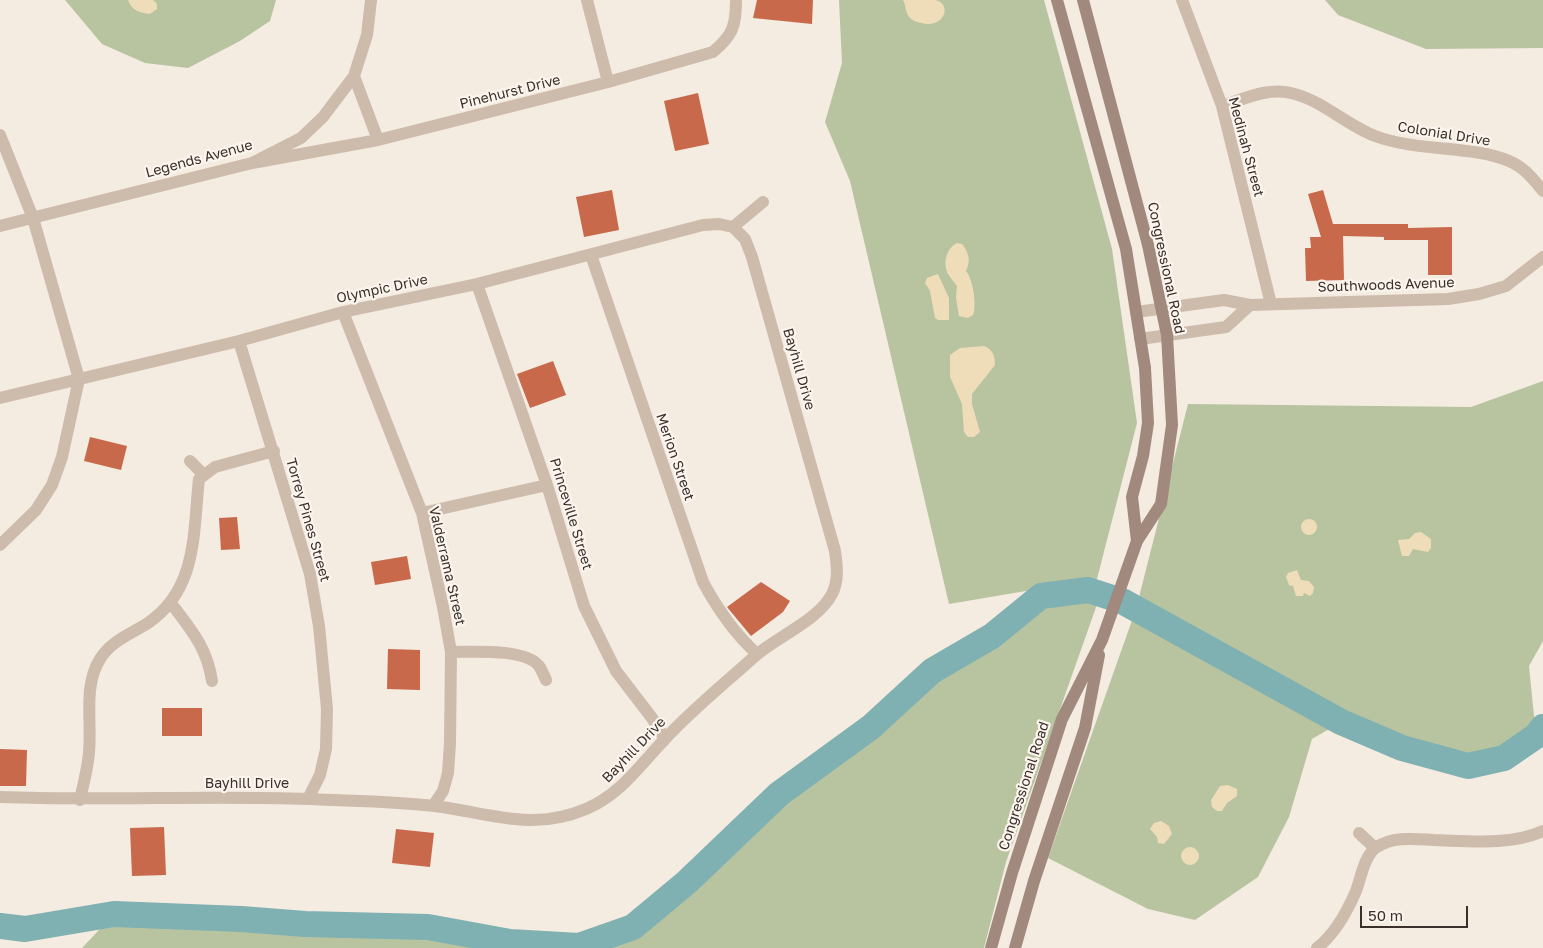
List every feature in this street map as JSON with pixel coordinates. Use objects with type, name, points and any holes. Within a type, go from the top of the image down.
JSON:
[{"type":"main road","name":"Congressional Road","points":[[1058,0],[1126,250],[1145,368],[1148,423],[1132,497],[1137,541]]},
{"type":"main road","name":"Congressional Road","points":[[1015,948],[1034,881],[1085,728],[1103,638],[1137,541],[1160,504],[1172,425],[1167,334],[1148,245],[1082,0]]},
{"type":"main road","name":"Congressional Road","points":[[991,948],[1012,873],[1062,719],[1103,638]]},
{"type":"street","name":"Legends Avenue","points":[[0,226],[252,163],[301,138],[323,117],[354,76],[367,35],[370,0]]},
{"type":"street","points":[[587,0],[608,82]]},
{"type":"street","name":"Pinehurst Drive","points":[[252,163],[378,140],[608,82],[713,52],[726,42],[734,28],[736,0]]},
{"type":"street","name":"Medinah Street","points":[[1182,0],[1222,106],[1271,304]]},
{"type":"street","points":[[354,76],[378,140]]},
{"type":"street","name":"Colonial Drive","points":[[1222,106],[1262,93],[1276,91],[1292,93],[1307,98],[1350,124],[1400,144],[1491,156],[1510,161],[1529,173],[1543,191]]},
{"type":"street","points":[[0,135],[33,218],[79,378],[62,457],[52,485],[36,510],[15,533],[0,545]]},
{"type":"street","points":[[734,227],[763,202]]},
{"type":"street","name":"Olympic Drive","points":[[0,398],[239,340],[344,312],[477,284],[703,225],[719,224],[734,227]]},
{"type":"street","name":"Bayhill Drive","points":[[0,797],[80,800],[308,799],[433,806],[523,822],[545,821],[568,816],[608,797],[628,782],[665,739],[757,654],[820,609],[832,594],[837,579],[835,551],[752,257],[745,239],[734,227]]},
{"type":"street","name":"Merion Street","points":[[591,255],[703,582],[719,611],[740,638],[757,654]]},
{"type":"street","name":"Southwoods Avenue","points":[[1136,312],[1161,307],[1224,300],[1250,305],[1448,299],[1479,294],[1506,286],[1543,257]]},
{"type":"street","name":"Princeville Street","points":[[477,284],[547,485],[570,565],[600,642],[616,671],[652,718],[665,739]]},
{"type":"street","points":[[1140,339],[1226,327],[1250,305]]},
{"type":"street","name":"Valderrama Street","points":[[344,312],[422,513],[434,560],[451,652],[452,703],[448,774],[443,791],[433,806]]},
{"type":"street","name":"Torrey Pines Street","points":[[239,340],[310,574],[324,670],[327,709],[326,749],[320,775],[308,799]]},
{"type":"street","points":[[80,800],[89,753],[90,691],[94,671],[100,658],[113,643],[148,623],[171,603],[188,570],[196,534],[199,479],[203,474],[215,467],[239,459],[274,452]]},
{"type":"street","points":[[190,461],[203,474]]},
{"type":"street","points":[[422,513],[547,485]]},
{"type":"street","points":[[171,603],[202,644],[210,664],[212,681]]},
{"type":"street","points":[[451,652],[505,653],[526,658],[539,665],[546,680]]},
{"type":"street","points":[[1317,948],[1325,942],[1343,918],[1368,859],[1375,848],[1387,841],[1405,839],[1506,840],[1530,836],[1543,831]]},
{"type":"street","points":[[1359,833],[1375,848]]},
{"type":"green space","points":[[65,0],[276,0],[270,21],[240,41],[188,68],[145,63],[102,44]]},
{"type":"green space","points":[[839,0],[1044,0],[1112,249],[1137,423],[1097,579],[949,604],[850,181],[825,122],[842,63]]},
{"type":"green space","points":[[1325,0],[1543,0],[1543,48],[1426,49],[1338,15]]},
{"type":"green space","points":[[1543,381],[1543,641],[1529,666],[1536,736],[1504,758],[1468,766],[1402,748],[1341,722],[1312,739],[1289,817],[1258,877],[1195,920],[1148,909],[1048,858],[1136,609],[1188,404],[1471,407]]},
{"type":"green space","points":[[1086,585],[1100,596],[1006,862],[984,948],[82,948],[114,914],[428,927],[510,942],[579,946],[633,927],[687,882],[779,794],[870,727],[932,671],[992,636],[1041,596]]},
{"type":"sand","points":[[128,0],[153,0],[157,4],[157,9],[150,14],[139,12],[131,6]]},
{"type":"sand","points":[[903,0],[935,0],[944,6],[944,15],[936,22],[929,24],[915,21],[908,16]]},
{"type":"sand","points":[[957,243],[962,244],[969,257],[966,271],[972,286],[975,305],[973,315],[968,318],[959,316],[956,297],[957,286],[946,268],[948,251]]},
{"type":"sand","points":[[938,274],[949,298],[949,320],[938,320],[935,318],[930,291],[925,283],[927,278]]},
{"type":"sand","points":[[984,346],[993,353],[995,365],[972,394],[972,404],[980,432],[974,437],[968,437],[964,432],[962,404],[950,377],[950,355],[960,348]]},
{"type":"sand","points":[[1309,519],[1315,521],[1317,527],[1315,533],[1309,535],[1303,533],[1301,527],[1303,521]]},
{"type":"sand","points":[[1421,532],[1431,539],[1431,548],[1428,552],[1413,549],[1409,556],[1402,556],[1398,540],[1409,539],[1415,533]]},
{"type":"sand","points":[[1297,570],[1301,580],[1309,581],[1314,587],[1313,593],[1310,596],[1304,593],[1303,596],[1296,596],[1293,586],[1289,585],[1286,577],[1288,573]]},
{"type":"sand","points":[[1228,785],[1237,789],[1237,796],[1227,803],[1222,811],[1217,811],[1212,807],[1211,800],[1220,786]]},
{"type":"sand","points":[[1161,821],[1169,826],[1172,834],[1164,844],[1158,843],[1157,837],[1150,829],[1154,823]]},
{"type":"sand","points":[[1190,847],[1196,850],[1199,856],[1196,862],[1190,865],[1184,862],[1181,856],[1184,850]]},
{"type":"building","points":[[757,0],[813,0],[812,24],[753,18]]},
{"type":"building","points":[[698,93],[709,144],[675,151],[664,101]]},
{"type":"building","points":[[612,190],[619,230],[584,237],[576,197]]},
{"type":"building","points":[[1323,190],[1333,224],[1408,224],[1408,228],[1452,227],[1452,275],[1428,275],[1428,240],[1384,240],[1384,237],[1343,236],[1344,280],[1306,281],[1305,248],[1311,248],[1310,237],[1321,237],[1308,194]]},
{"type":"building","points":[[553,361],[566,395],[530,408],[517,374]]},
{"type":"building","points":[[90,437],[127,446],[121,470],[84,461]]},
{"type":"building","points":[[237,517],[240,549],[221,550],[219,518]]},
{"type":"building","points":[[407,556],[411,579],[375,585],[371,562]]},
{"type":"building","points":[[761,582],[790,601],[783,612],[751,636],[727,607]]},
{"type":"building","points":[[388,649],[420,650],[420,690],[387,689]]},
{"type":"building","points":[[162,708],[202,708],[202,736],[162,736]]},
{"type":"building","points":[[0,749],[27,750],[26,786],[0,786]]},
{"type":"building","points":[[164,827],[166,875],[132,876],[130,828]]},
{"type":"building","points":[[396,829],[434,833],[430,867],[392,863]]},
{"type":"waterway","points":[[0,926],[25,929],[114,914],[241,919],[305,924],[428,927],[510,942],[579,946],[633,927],[687,882],[779,794],[871,727],[932,671],[992,636],[1041,596],[1088,590],[1122,601],[1341,722],[1402,748],[1468,766],[1504,758],[1536,736],[1543,727]]}]
